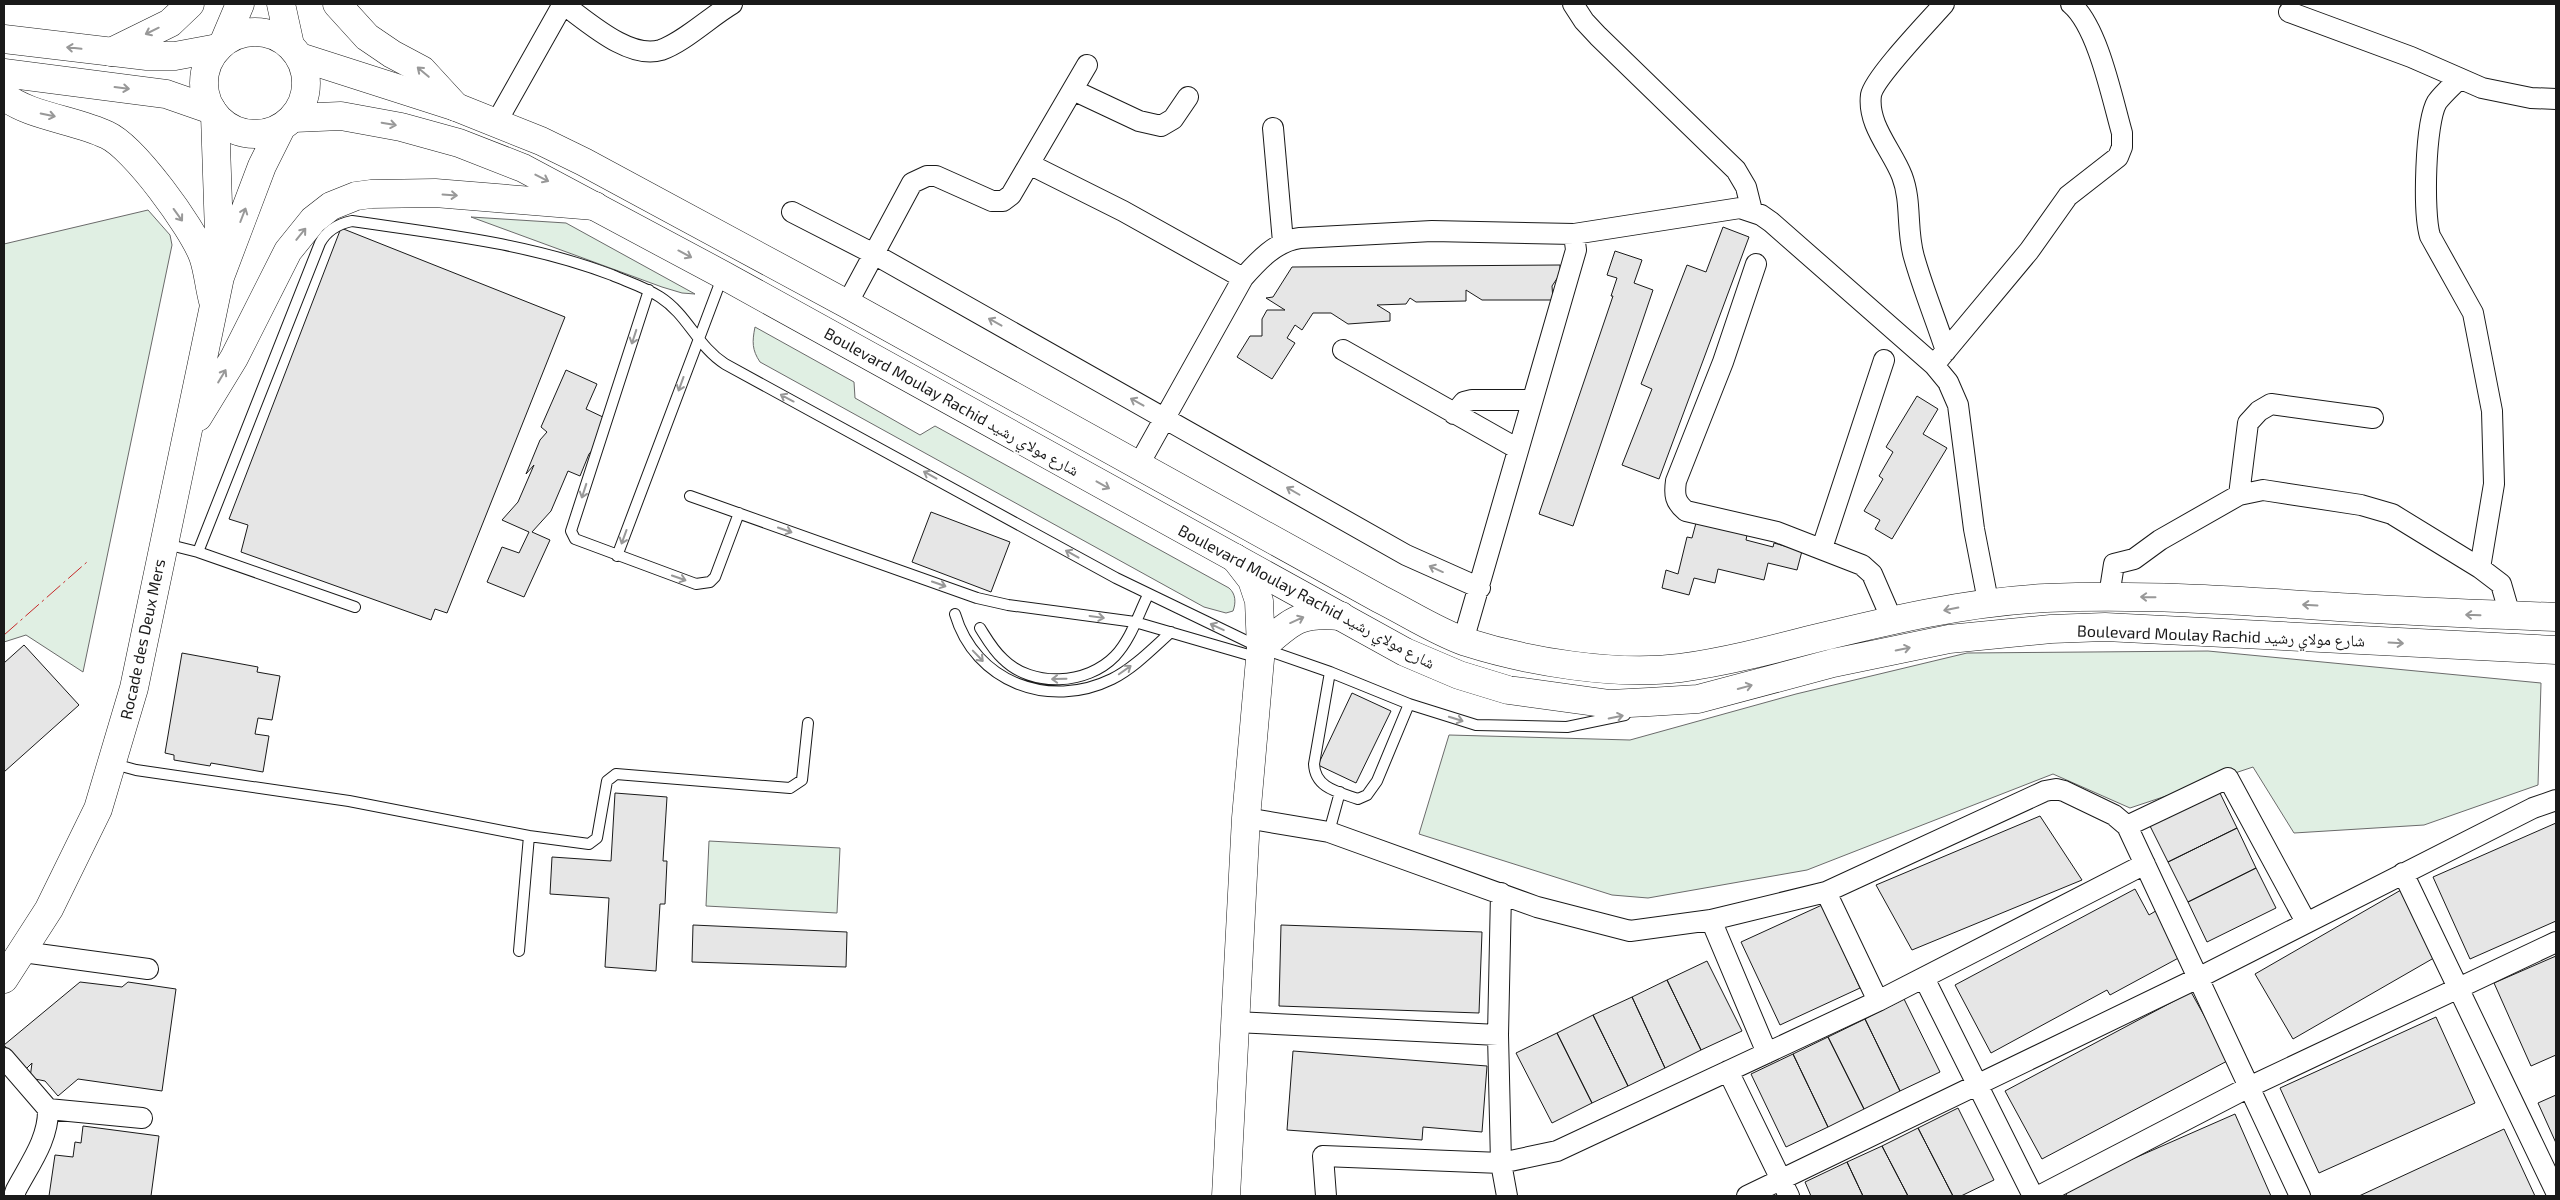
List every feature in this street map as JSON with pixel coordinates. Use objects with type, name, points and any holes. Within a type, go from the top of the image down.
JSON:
[{"type":"main road","points":[[110,52],[170,23],[190,4]]},
{"type":"main road","name":"Rocade des Deux Mers","points":[[220,277],[214,113],[204,88],[205,71],[221,45],[240,4]]},
{"type":"main road","name":"Rocade des Deux Mers","points":[[4,979],[24,952],[49,908],[98,809],[113,764],[134,688],[220,277],[262,166],[287,123],[303,104],[307,89],[306,72],[295,51],[281,4]]},
{"type":"main road","points":[[337,4],[367,37],[392,54],[422,70],[456,107]]},
{"type":"main road","points":[[4,39],[110,52],[175,56],[221,45],[240,34],[258,31],[275,35],[295,51]]},
{"type":"main road","name":"Boulevard Moulay Rachid شارع مولاي رشيد","points":[[295,51],[456,107],[584,162],[847,304],[1380,600],[1464,641],[1513,655],[1564,664],[1627,669],[1678,668],[1748,655],[1892,620],[1988,602],[2109,596],[2190,598],[2472,615],[2556,617]]},
{"type":"main road","points":[[4,73],[166,94],[214,113],[234,130],[249,134],[266,133],[287,123]]},
{"type":"main road","points":[[4,96],[12,102],[38,113],[63,118],[108,135],[132,153],[193,236],[203,257],[214,306]]},
{"type":"main road","name":"Boulevard Moulay Rachid شارع مولاي رشيد","points":[[287,123],[341,116],[401,126],[459,143],[522,168],[723,275],[1405,652],[1459,676],[1508,690],[1610,704],[1698,700],[1833,663],[1948,639],[2051,629],[2104,627],[2556,650]]},
{"type":"main road","points":[[188,433],[234,358],[288,251],[313,220],[331,206],[356,196],[386,194],[435,194],[595,206]]},
{"type":"main road","points":[[1226,1196],[1246,818],[1261,653],[1259,601],[1252,580],[1235,558]]},
{"type":"main road","points":[[1261,653],[1292,620],[1315,613],[1341,616]]},
{"type":"street","points":[[496,123],[563,4],[614,40],[633,49],[647,52],[660,50],[671,44],[732,4]]},
{"type":"street","points":[[1573,4],[1584,21],[1598,36],[1736,170],[1746,186],[1752,211]]},
{"type":"street","points":[[1944,4],[1885,72],[1871,94],[1873,119],[1902,175],[1908,196],[1908,230],[1914,258],[1940,358],[1958,405],[1974,529],[1988,602]]},
{"type":"street","points":[[1940,358],[2029,251],[2068,196],[2118,158],[2122,148],[2122,133],[2092,36],[2083,18],[2071,4]]},
{"type":"street","points":[[2289,12],[2411,57],[2458,79],[2501,93],[2556,99]]},
{"type":"street","points":[[847,304],[906,191],[918,179],[936,176],[998,202],[1011,195],[1031,165],[1087,65]]},
{"type":"street","points":[[2458,79],[2437,103],[2430,135],[2425,204],[2426,224],[2430,236],[2474,313],[2492,411],[2494,484],[2480,568]]},
{"type":"street","points":[[1073,90],[1139,121],[1161,126],[1173,119],[1188,97]]},
{"type":"street","points":[[1273,128],[1283,242]]},
{"type":"street","points":[[1031,165],[1123,212],[1243,278]]},
{"type":"street","points":[[1138,466],[1243,278],[1262,257],[1283,242],[1300,238],[1432,231],[1574,234],[1740,208],[1752,211],[1771,222],[1940,358]]},
{"type":"street","points":[[792,212],[872,253],[1406,556],[1480,588]]},
{"type":"street","points":[[1464,641],[1576,250],[1574,234]]},
{"type":"street","points":[[1756,264],[1723,362],[1676,481],[1674,494],[1680,506],[1686,511],[1777,532],[1862,565],[1872,574],[1892,620]]},
{"type":"street","points":[[1344,350],[1518,449]]},
{"type":"street","points":[[1822,548],[1884,360]]},
{"type":"street","points":[[1454,414],[1464,402],[1472,400],[1532,400]]},
{"type":"street","points":[[2239,495],[2248,423],[2259,411],[2270,404],[2373,418]]},
{"type":"street","points":[[2109,596],[2114,564],[2134,559],[2160,540],[2239,495],[2263,490],[2378,509],[2408,523],[2480,568],[2501,584],[2510,615]]},
{"type":"street","points":[[2128,826],[2228,778],[2306,922]]},
{"type":"street","points":[[1246,818],[1329,832],[1537,907],[1630,931],[1711,920],[1826,892],[2045,791],[2056,789],[2064,791],[2114,815],[2128,826],[2300,1196]]},
{"type":"street","points":[[1747,1196],[1786,1188],[1978,1085],[2198,978],[2403,872],[2533,808],[2556,800]]},
{"type":"street","points":[[1326,1196],[1323,1156],[1501,1163],[1557,1151],[1878,1001],[2145,864]]},
{"type":"street","points":[[2403,872],[2556,1192]]},
{"type":"street","points":[[1826,892],[1878,1001]]},
{"type":"street","points":[[1501,893],[1498,1035],[1501,1163],[1507,1196]]},
{"type":"street","points":[[1711,920],[1767,1053]]},
{"type":"street","points":[[2039,1196],[2250,1087],[2556,942]]},
{"type":"street","points":[[24,952],[148,969]]},
{"type":"street","points":[[1924,978],[2033,1196]]},
{"type":"street","points":[[1234,1022],[1498,1035]]},
{"type":"street","points":[[4,1058],[48,1109],[48,1120],[42,1142],[12,1194]]},
{"type":"street","points":[[1728,1071],[1786,1188]]},
{"type":"street","points":[[48,1109],[142,1118]]},
{"type":"lane","points":[[198,552],[320,243],[338,225],[352,221],[512,246],[591,268],[648,290],[676,308],[714,357],[730,367],[1148,595],[1261,653]]},
{"type":"lane","points":[[617,556],[723,275]]},
{"type":"lane","points":[[648,290],[571,531],[575,539],[617,556],[696,584],[703,584],[715,577],[739,514]]},
{"type":"lane","points":[[690,496],[985,600],[1008,605],[1135,622],[1261,653],[1330,672],[1410,704],[1476,725],[1567,727],[1698,700]]},
{"type":"lane","points":[[164,543],[198,552],[355,607]]},
{"type":"lane","points":[[980,628],[990,645],[1004,660],[1021,671],[1040,678],[1060,680],[1080,677],[1098,669],[1114,656],[1127,641],[1148,595]]},
{"type":"lane","points":[[955,614],[960,632],[975,653],[993,670],[1015,683],[1039,691],[1065,692],[1090,688],[1113,678],[1171,632]]},
{"type":"lane","points":[[1330,672],[1314,764],[1318,782],[1340,792],[1358,799],[1367,795],[1377,781],[1410,704]]},
{"type":"lane","points":[[113,764],[136,770],[358,803],[530,836],[589,844],[598,838],[607,781],[616,774],[790,788],[797,786],[802,780],[808,723]]},
{"type":"lane","points":[[1329,832],[1340,792]]},
{"type":"lane","points":[[519,951],[530,836]]},
{"type":"green space","points":[[148,210],[170,235],[172,245],[83,672],[26,635],[4,642],[4,244]]},
{"type":"green space","points":[[471,217],[566,223],[695,294],[682,293],[662,287]]},
{"type":"green space","points":[[755,327],[854,382],[855,398],[920,435],[935,426],[1229,588],[1235,599],[1233,611],[1226,613],[1204,607],[760,362],[753,346]]},
{"type":"green space","points":[[2208,651],[2541,683],[2538,785],[2424,825],[2294,833],[2253,767],[2130,808],[2053,774],[1807,870],[1648,898],[1612,895],[1419,834],[1449,735],[1630,740],[1796,694],[1967,653]]},
{"type":"green space","points":[[709,841],[840,848],[837,913],[706,906]]},
{"type":"building","points":[[1723,227],[1749,237],[1659,479],[1622,465],[1652,389],[1641,384],[1687,265],[1706,272]]},
{"type":"building","points":[[341,228],[565,317],[447,613],[435,609],[431,620],[241,552],[248,525],[229,519]]},
{"type":"building","points":[[1615,251],[1642,260],[1634,283],[1653,290],[1573,526],[1539,514],[1613,296],[1611,296],[1617,278],[1607,275]]},
{"type":"building","points":[[1560,265],[1560,274],[1552,286],[1553,300],[1482,300],[1466,290],[1466,301],[1416,302],[1410,298],[1406,304],[1377,305],[1390,313],[1390,321],[1348,324],[1331,313],[1313,313],[1302,330],[1295,325],[1287,338],[1295,343],[1272,379],[1237,357],[1250,336],[1262,336],[1262,319],[1267,310],[1285,310],[1266,298],[1273,297],[1292,267]]},
{"type":"building","points":[[566,370],[597,384],[586,409],[605,418],[596,446],[589,454],[580,476],[568,471],[551,511],[532,532],[550,540],[524,597],[487,582],[502,547],[519,553],[529,532],[502,520],[518,502],[534,465],[526,474],[540,440],[547,432],[541,427]]},
{"type":"building","points":[[1917,396],[1938,409],[1923,434],[1947,448],[1892,539],[1875,529],[1880,520],[1864,511],[1883,479],[1879,476],[1893,452],[1886,447]]},
{"type":"building","points":[[931,512],[1010,542],[991,592],[912,562]]},
{"type":"building","points":[[1696,523],[1747,535],[1746,540],[1773,547],[1774,543],[1802,551],[1797,570],[1768,563],[1764,580],[1718,569],[1715,583],[1694,578],[1689,595],[1662,588],[1666,570],[1678,574],[1687,537],[1692,538]]},
{"type":"building","points":[[24,645],[79,705],[4,772],[4,663]]},
{"type":"building","points":[[182,653],[258,667],[257,672],[280,676],[272,720],[258,718],[255,734],[269,736],[263,772],[211,763],[210,766],[174,760],[174,755],[165,753]]},
{"type":"building","points":[[1352,693],[1391,711],[1356,783],[1318,765]]},
{"type":"building","points":[[2218,789],[2237,828],[2168,862],[2149,824]]},
{"type":"building","points":[[615,793],[667,797],[663,861],[667,861],[665,904],[660,904],[656,971],[605,967],[609,898],[550,894],[552,857],[611,861]]},
{"type":"building","points":[[2040,816],[2082,880],[1912,950],[1876,885]]},
{"type":"building","points":[[2556,823],[2556,921],[2470,959],[2433,877]]},
{"type":"building","points":[[2237,828],[2256,868],[2188,902],[2168,862]]},
{"type":"building","points":[[2256,868],[2276,908],[2207,942],[2188,902]]},
{"type":"building","points":[[2135,889],[2149,915],[2159,909],[2184,955],[2110,995],[2107,990],[1991,1053],[1955,985]]},
{"type":"building","points":[[2401,890],[2439,955],[2293,1039],[2255,974]]},
{"type":"building","points":[[1822,905],[1860,988],[1780,1025],[1741,942]]},
{"type":"building","points":[[693,925],[847,932],[846,967],[692,962]]},
{"type":"building","points":[[1281,925],[1482,932],[1479,1013],[1279,1006]]},
{"type":"building","points":[[2556,956],[2556,1055],[2531,1066],[2494,983]]},
{"type":"building","points":[[1707,961],[1742,1031],[1701,1050],[1667,980]]},
{"type":"building","points":[[1667,980],[1701,1050],[1665,1068],[1632,997]]},
{"type":"building","points":[[80,982],[122,987],[128,982],[176,989],[162,1091],[78,1079],[58,1096],[45,1081],[30,1078],[32,1063],[25,1070],[4,1045]]},
{"type":"building","points":[[2191,992],[2229,1060],[2042,1159],[2005,1091]]},
{"type":"building","points":[[1632,997],[1665,1068],[1628,1086],[1593,1015]]},
{"type":"building","points":[[1904,999],[1940,1072],[1900,1091],[1865,1019]]},
{"type":"building","points":[[1593,1015],[1628,1086],[1592,1103],[1557,1033]]},
{"type":"building","points":[[2436,1017],[2475,1103],[2319,1173],[2280,1088]]},
{"type":"building","points":[[1865,1019],[1900,1091],[1864,1109],[1828,1037]]},
{"type":"building","points":[[1557,1033],[1592,1103],[1552,1123],[1516,1053]]},
{"type":"building","points":[[1828,1037],[1864,1109],[1828,1127],[1793,1054]]},
{"type":"building","points":[[1293,1051],[1487,1066],[1482,1132],[1423,1127],[1422,1140],[1287,1130]]},
{"type":"building","points":[[1793,1054],[1828,1127],[1786,1147],[1751,1074]]},
{"type":"building","points":[[2556,1095],[2556,1143],[2538,1103]]},
{"type":"building","points":[[1958,1108],[1994,1180],[1961,1196],[1953,1196],[1918,1128]]},
{"type":"building","points":[[2235,1114],[2271,1196],[2067,1196],[2064,1189]]},
{"type":"building","points":[[83,1126],[159,1136],[151,1196],[49,1196],[55,1155],[73,1157],[75,1142],[81,1143]]},
{"type":"building","points":[[1918,1128],[1953,1196],[1908,1196],[1882,1146]]},
{"type":"building","points":[[2504,1129],[2535,1196],[2359,1196]]},
{"type":"building","points":[[1882,1146],[1908,1196],[1863,1196],[1847,1162]]},
{"type":"building","points":[[1847,1162],[1863,1196],[1811,1196],[1805,1182]]},
{"type":"power","points":[[4,635],[87,562]]}]
